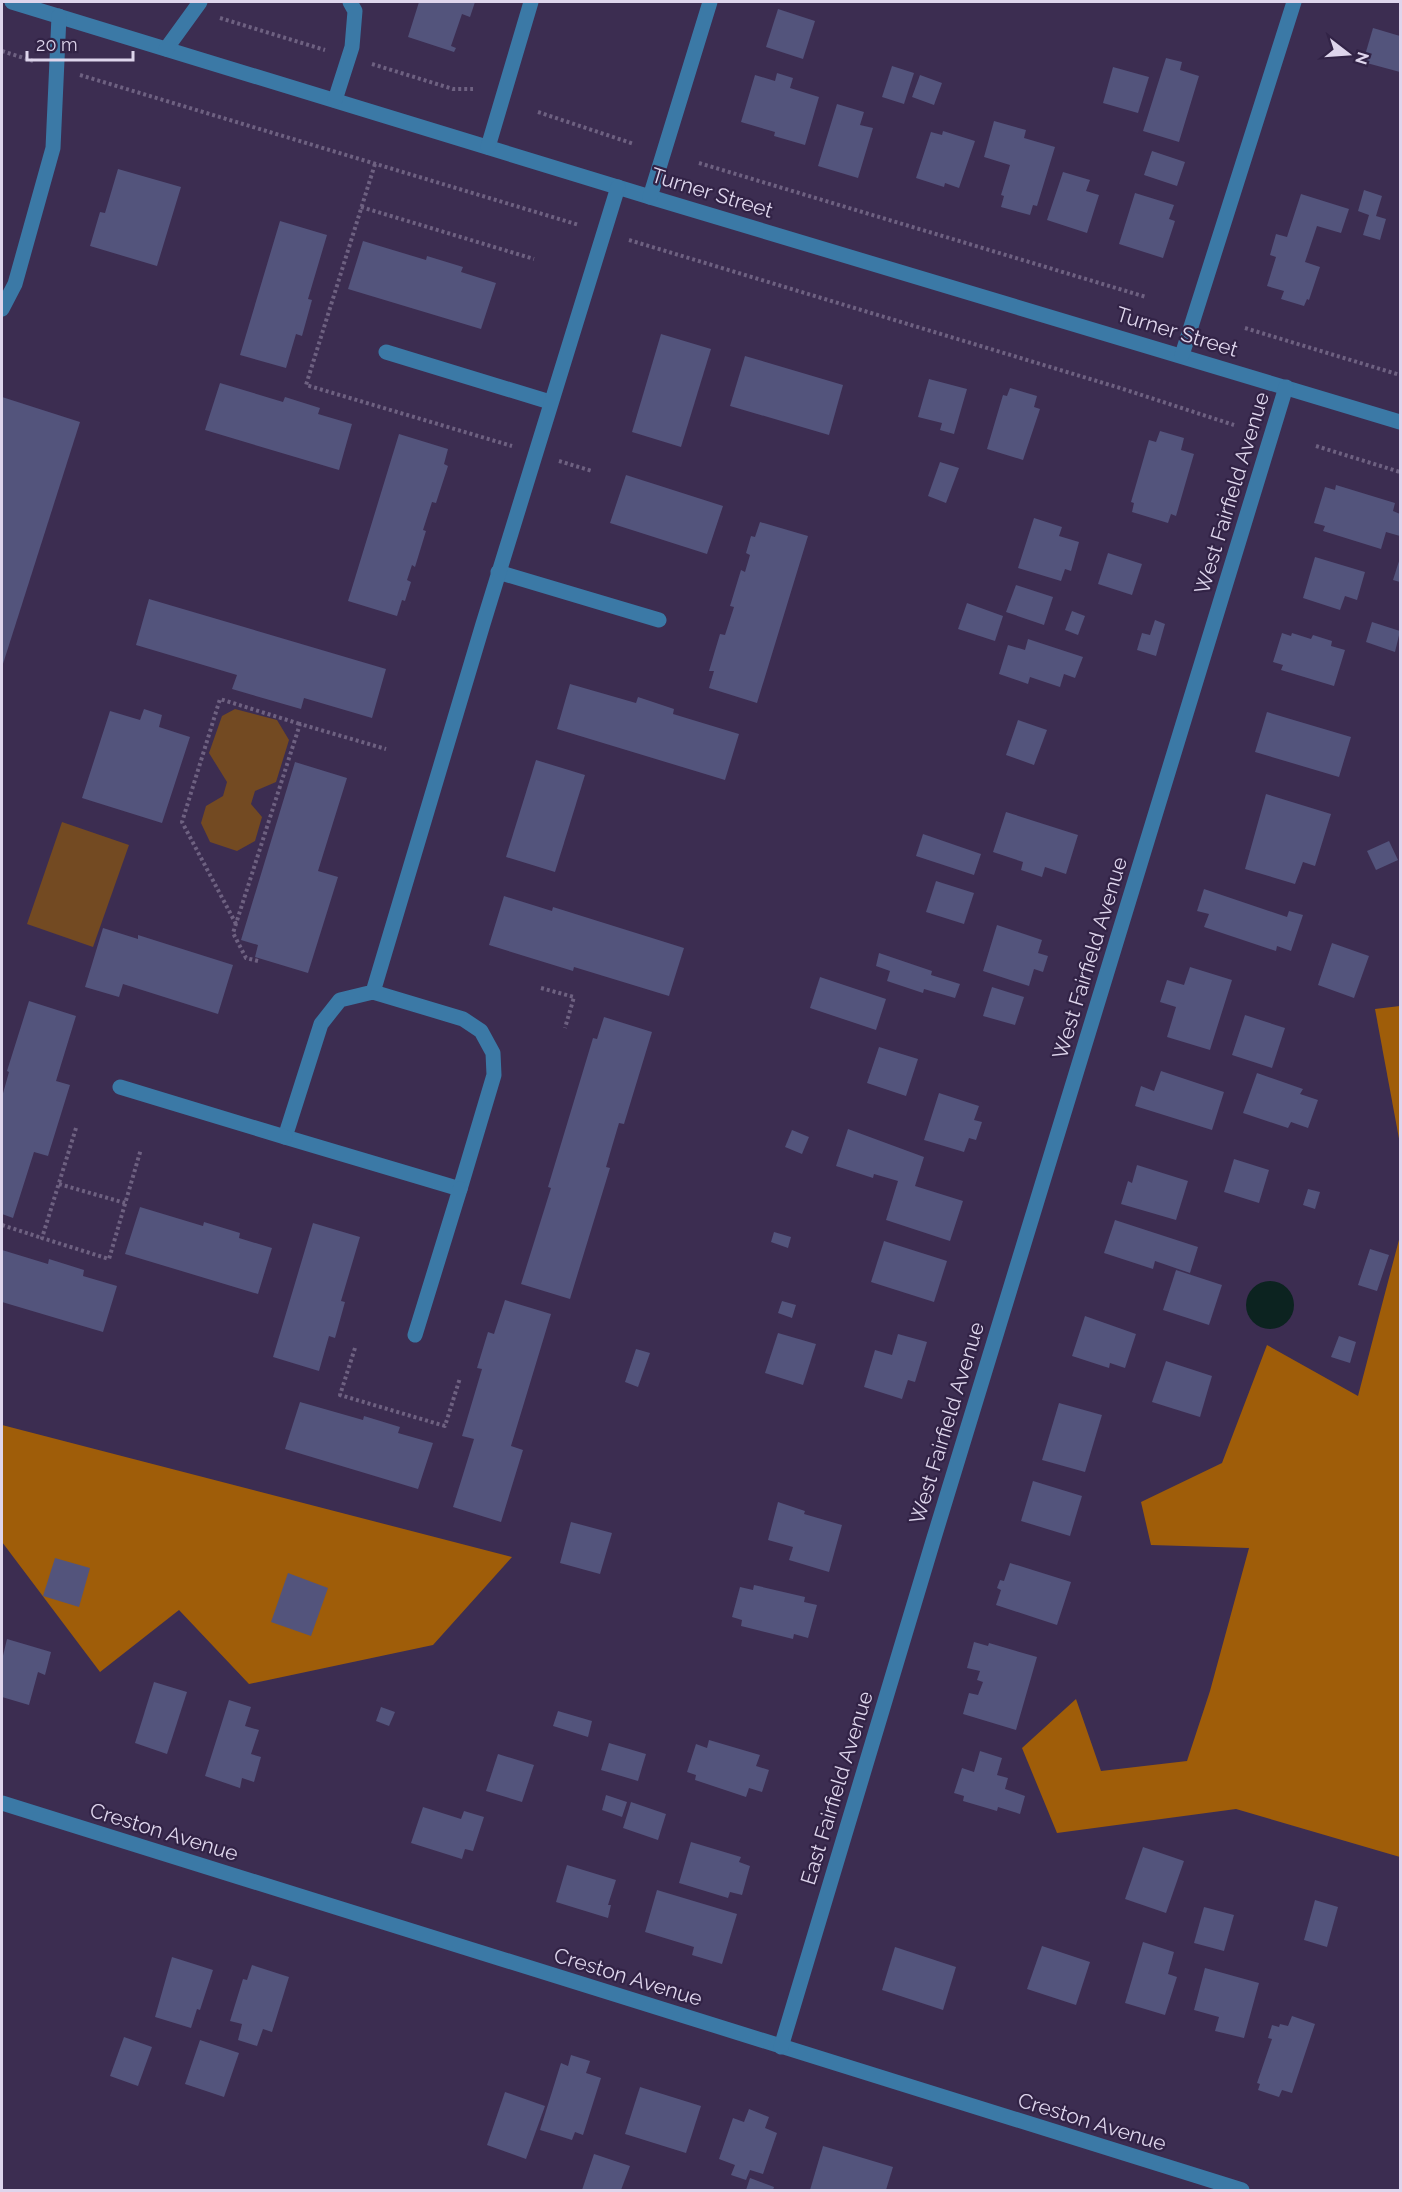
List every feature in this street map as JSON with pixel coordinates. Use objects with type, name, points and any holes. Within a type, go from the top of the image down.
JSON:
[{"type":"street","name":"Turner Street","points":[[12,2],[650,197],[1401,422]]},
{"type":"street","points":[[335,100],[352,46],[355,11],[350,2]]},
{"type":"street","points":[[488,147],[531,2]]},
{"type":"street","points":[[650,197],[710,2]]},
{"type":"street","points":[[1182,355],[1294,2]]},
{"type":"street","points":[[166,49],[197,6]]},
{"type":"street","points":[[2,309],[15,284],[53,148],[59,16]]},
{"type":"street","points":[[373,992],[498,572],[618,187]]},
{"type":"street","points":[[386,352],[550,402]]},
{"type":"street","name":"West Fairfield Avenue","points":[[933,1541],[1286,387]]},
{"type":"street","points":[[498,572],[660,620]]},
{"type":"street","points":[[285,1137],[321,1024],[340,1000],[373,992],[463,1019],[481,1031],[493,1053],[494,1075],[415,1335]]},
{"type":"street","points":[[120,1087],[460,1189]]},
{"type":"street","name":"East Fairfield Avenue","points":[[781,2048],[933,1541]]},
{"type":"street","name":"Creston Avenue","points":[[2,1803],[1242,2190]]},
{"type":"path","points":[[197,6],[453,89],[473,89]]},
{"type":"path","points":[[538,112],[634,144]]},
{"type":"path","points":[[699,163],[1146,297]]},
{"type":"path","points":[[361,207],[534,259]]},
{"type":"path","points":[[1245,328],[1401,375]]},
{"type":"path","points":[[1316,447],[1401,472]]},
{"type":"path","points":[[236,924],[182,822],[220,699],[386,749]]},
{"type":"path","points":[[258,961],[246,957],[233,933],[300,724]]},
{"type":"path","points":[[541,988],[574,997],[565,1028]]},
{"type":"path","points":[[42,1238],[76,1128]]},
{"type":"path","points":[[2,1225],[109,1259],[141,1149]]},
{"type":"path","points":[[59,1184],[125,1203]]},
{"type":"path","points":[[355,1348],[340,1395],[445,1426],[460,1378]]},
{"type":"shaded area","points":[[235,709],[277,720],[289,740],[276,782],[255,791],[251,804],[262,817],[255,841],[237,851],[210,842],[201,823],[206,806],[223,796],[227,782],[209,753],[222,716]]},
{"type":"shaded area","points":[[62,822],[129,845],[93,947],[27,924]]},
{"type":"shaded area","points":[[1400,1006],[1400,1144],[1375,1009]]},
{"type":"shaded area","points":[[1400,1236],[1400,1857],[1236,1809],[1057,1833],[1022,1748],[1076,1699],[1101,1771],[1187,1761],[1210,1691],[1249,1548],[1151,1545],[1141,1502],[1222,1463],[1267,1345],[1358,1396]]},
{"type":"shaded area","points":[[1270,1281],[1287,1288],[1294,1305],[1287,1322],[1270,1329],[1253,1322],[1246,1305],[1253,1288]]},
{"type":"shaded area","points":[[2,1425],[512,1557],[433,1645],[249,1684],[179,1610],[100,1672],[2,1542]]},
{"type":"building","points":[[419,2],[475,2],[470,17],[462,14],[451,46],[456,48],[454,52],[408,37]]},
{"type":"building","points":[[778,9],[815,21],[803,59],[766,47]]},
{"type":"building","points":[[1373,28],[1400,36],[1400,72],[1363,62]]},
{"type":"building","points":[[1166,58],[1182,62],[1180,70],[1199,76],[1179,142],[1143,131]]},
{"type":"building","points":[[892,66],[914,73],[904,104],[882,97]]},
{"type":"building","points":[[1113,67],[1149,77],[1138,113],[1103,103]]},
{"type":"building","points":[[777,73],[793,78],[790,88],[819,97],[805,145],[774,136],[775,132],[741,122],[755,75],[775,81]]},
{"type":"building","points":[[920,75],[942,83],[934,105],[912,97]]},
{"type":"building","points":[[837,104],[864,112],[860,125],[873,128],[858,178],[818,166]]},
{"type":"building","points":[[994,121],[1026,130],[1024,138],[1055,147],[1037,206],[1033,205],[1030,215],[1001,207],[1004,196],[1001,195],[1010,165],[984,157]]},
{"type":"building","points":[[943,131],[975,141],[959,188],[945,183],[944,187],[916,178],[931,132],[942,135]]},
{"type":"building","points":[[1152,151],[1185,162],[1177,186],[1144,175]]},
{"type":"building","points":[[118,169],[181,187],[157,266],[90,246],[100,212],[105,213]]},
{"type":"building","points":[[1063,172],[1090,180],[1086,191],[1099,195],[1087,233],[1047,220]]},
{"type":"building","points":[[1364,190],[1382,196],[1376,216],[1386,219],[1380,240],[1363,235],[1369,215],[1358,211]]},
{"type":"building","points":[[1135,193],[1174,205],[1169,219],[1175,221],[1163,258],[1119,244]]},
{"type":"building","points":[[1301,194],[1349,209],[1341,233],[1317,226],[1305,262],[1320,267],[1309,300],[1307,299],[1304,306],[1281,299],[1284,291],[1267,286],[1276,257],[1270,255],[1276,234],[1287,237]]},
{"type":"building","points":[[280,221],[327,235],[308,299],[312,300],[302,336],[296,334],[286,368],[240,355]]},
{"type":"building","points":[[363,241],[426,260],[427,256],[463,267],[461,272],[496,283],[481,329],[348,289]]},
{"type":"building","points":[[661,334],[711,349],[681,447],[632,432]]},
{"type":"building","points":[[745,356],[843,385],[829,435],[730,406]]},
{"type":"building","points":[[929,379],[967,389],[954,434],[940,430],[942,423],[918,417]]},
{"type":"building","points":[[220,383],[283,402],[285,397],[320,408],[318,414],[352,424],[339,470],[205,430]]},
{"type":"building","points":[[1010,388],[1037,396],[1034,407],[1040,409],[1023,460],[987,449],[1003,395],[1007,396]]},
{"type":"building","points":[[2,397],[80,422],[2,667]]},
{"type":"building","points":[[1160,431],[1184,438],[1181,450],[1194,454],[1176,516],[1171,514],[1168,523],[1132,512],[1134,503],[1131,502],[1149,440],[1156,442]]},
{"type":"building","points":[[399,434],[448,449],[444,464],[448,466],[436,503],[432,502],[415,567],[412,565],[407,580],[411,582],[397,616],[348,601]]},
{"type":"building","points":[[940,462],[959,468],[946,503],[928,496]]},
{"type":"building","points":[[626,475],[723,506],[707,554],[610,523]]},
{"type":"building","points":[[1336,485],[1395,503],[1393,511],[1400,514],[1400,536],[1386,532],[1381,549],[1323,531],[1325,526],[1314,523],[1325,487],[1335,490]]},
{"type":"building","points":[[1034,518],[1062,527],[1059,536],[1079,542],[1071,571],[1065,569],[1061,581],[1018,568]]},
{"type":"building","points":[[760,522],[808,536],[757,703],[709,688],[714,671],[709,671],[720,634],[725,635],[734,607],[730,606],[741,570],[745,572],[750,555],[746,553],[751,536],[755,537]]},
{"type":"building","points":[[1108,553],[1142,564],[1132,595],[1098,584]]},
{"type":"building","points":[[1315,557],[1365,572],[1357,600],[1345,596],[1340,610],[1303,598]]},
{"type":"building","points":[[1400,558],[1400,582],[1393,580]]},
{"type":"building","points":[[1016,585],[1053,597],[1044,625],[1006,612]]},
{"type":"building","points":[[149,599],[386,669],[372,718],[304,698],[301,709],[232,689],[237,675],[136,645]]},
{"type":"building","points":[[967,603],[1003,616],[995,641],[958,629]]},
{"type":"building","points":[[1072,611],[1085,616],[1078,635],[1065,630]]},
{"type":"building","points":[[1155,620],[1165,624],[1156,656],[1137,650],[1142,633],[1150,635]]},
{"type":"building","points":[[1372,622],[1400,631],[1395,652],[1366,642]]},
{"type":"building","points":[[1282,633],[1291,636],[1292,633],[1311,639],[1313,635],[1332,641],[1331,646],[1345,650],[1334,686],[1281,670],[1283,665],[1273,662]]},
{"type":"building","points":[[1028,639],[1083,657],[1075,678],[1064,674],[1060,687],[1030,677],[1028,684],[999,674],[1008,645],[1025,650]]},
{"type":"building","points":[[570,684],[636,703],[638,697],[674,709],[673,714],[739,734],[725,780],[557,729]]},
{"type":"building","points":[[144,709],[162,715],[159,727],[190,737],[162,823],[82,798],[110,711],[140,720]]},
{"type":"building","points":[[1267,712],[1351,737],[1339,777],[1255,752]]},
{"type":"building","points":[[1018,720],[1047,730],[1034,765],[1006,755]]},
{"type":"building","points":[[536,760],[585,775],[555,872],[506,857]]},
{"type":"building","points":[[295,762],[347,778],[318,871],[338,877],[308,973],[255,957],[258,945],[241,940]]},
{"type":"building","points":[[1266,794],[1331,814],[1315,866],[1303,862],[1295,884],[1245,869]]},
{"type":"building","points":[[1006,812],[1078,835],[1066,874],[1045,867],[1042,877],[1021,870],[1023,862],[993,852]]},
{"type":"building","points":[[923,834],[981,854],[974,875],[916,856]]},
{"type":"building","points":[[1389,841],[1398,860],[1376,870],[1367,851]]},
{"type":"building","points":[[936,881],[974,893],[964,924],[926,912]]},
{"type":"building","points":[[1204,889],[1287,917],[1289,911],[1303,915],[1291,951],[1277,946],[1276,951],[1204,927],[1209,914],[1197,911]]},
{"type":"building","points":[[504,896],[552,911],[553,907],[684,948],[669,996],[574,967],[573,971],[489,945]]},
{"type":"building","points":[[997,925],[1042,940],[1038,953],[1048,956],[1043,972],[1034,969],[1029,986],[983,971]]},
{"type":"building","points":[[103,928],[138,939],[138,935],[233,965],[218,1014],[123,984],[119,997],[85,987]]},
{"type":"building","points":[[1332,943],[1369,956],[1354,998],[1318,985]]},
{"type":"building","points":[[879,953],[932,971],[931,975],[960,984],[955,998],[924,989],[923,993],[887,981],[890,971],[876,966]]},
{"type":"building","points":[[1190,967],[1232,980],[1210,1050],[1167,1037],[1176,1007],[1160,1002],[1167,980],[1184,985]]},
{"type":"building","points":[[820,977],[886,999],[876,1030],[810,1008]]},
{"type":"building","points":[[992,987],[1024,997],[1015,1025],[983,1016]]},
{"type":"building","points":[[29,1001],[76,1016],[56,1081],[70,1085],[48,1156],[34,1152],[13,1218],[2,1214],[2,1097],[9,1072],[7,1071]]},
{"type":"building","points":[[1245,1015],[1285,1028],[1272,1068],[1232,1055]]},
{"type":"building","points":[[604,1017],[652,1032],[624,1124],[619,1123],[606,1167],[610,1168],[570,1299],[521,1284],[551,1188],[548,1187],[593,1038],[597,1039]]},
{"type":"building","points":[[879,1047],[918,1059],[906,1096],[867,1083]]},
{"type":"building","points":[[1161,1071],[1224,1092],[1212,1130],[1135,1106],[1141,1086],[1154,1091]]},
{"type":"building","points":[[1257,1073],[1303,1089],[1300,1094],[1318,1100],[1308,1128],[1291,1122],[1288,1128],[1243,1113]]},
{"type":"building","points":[[939,1093],[979,1106],[974,1120],[982,1122],[976,1140],[969,1138],[964,1152],[924,1140]]},
{"type":"building","points":[[848,1129],[924,1157],[915,1186],[963,1201],[950,1241],[886,1220],[898,1181],[874,1174],[873,1178],[836,1166]]},
{"type":"building","points":[[792,1130],[809,1137],[802,1154],[785,1147]]},
{"type":"building","points":[[1234,1159],[1269,1170],[1259,1203],[1224,1192]]},
{"type":"building","points":[[1137,1165],[1188,1181],[1176,1220],[1121,1204],[1128,1181],[1132,1183]]},
{"type":"building","points":[[1308,1189],[1320,1192],[1315,1209],[1303,1205]]},
{"type":"building","points":[[140,1207],[203,1226],[204,1222],[240,1233],[239,1238],[272,1248],[258,1294],[125,1254]]},
{"type":"building","points":[[1115,1220],[1198,1247],[1190,1273],[1155,1261],[1153,1269],[1104,1253]]},
{"type":"building","points":[[313,1223],[360,1237],[341,1301],[345,1302],[335,1338],[329,1336],[319,1371],[273,1357]]},
{"type":"building","points":[[774,1232],[791,1237],[788,1248],[771,1242]]},
{"type":"building","points":[[884,1241],[947,1261],[934,1302],[871,1282]]},
{"type":"building","points":[[1370,1249],[1389,1255],[1377,1291],[1358,1285]]},
{"type":"building","points":[[2,1250],[48,1264],[49,1259],[84,1270],[83,1276],[117,1286],[103,1332],[2,1302]]},
{"type":"building","points":[[1176,1270],[1222,1285],[1209,1325],[1163,1310]]},
{"type":"building","points":[[505,1300],[551,1314],[511,1446],[523,1450],[501,1522],[453,1507],[474,1439],[462,1436],[482,1369],[477,1368],[488,1332],[494,1334]]},
{"type":"building","points":[[782,1301],[796,1305],[792,1318],[778,1313]]},
{"type":"building","points":[[1085,1316],[1136,1334],[1125,1368],[1110,1363],[1109,1368],[1072,1356]]},
{"type":"building","points":[[778,1333],[816,1344],[803,1385],[765,1373]]},
{"type":"building","points":[[898,1334],[927,1342],[915,1382],[908,1380],[902,1399],[864,1387],[875,1350],[892,1355]]},
{"type":"building","points":[[1339,1336],[1356,1342],[1350,1363],[1331,1357]]},
{"type":"building","points":[[636,1349],[650,1353],[638,1387],[625,1382]]},
{"type":"building","points":[[1166,1361],[1212,1376],[1200,1417],[1152,1402]]},
{"type":"building","points":[[300,1402],[363,1420],[364,1416],[400,1427],[398,1433],[433,1443],[418,1489],[285,1449]]},
{"type":"building","points":[[1059,1403],[1102,1415],[1085,1472],[1042,1460]]},
{"type":"building","points":[[1033,1481],[1082,1496],[1070,1536],[1021,1521]]},
{"type":"building","points":[[778,1502],[805,1511],[804,1514],[842,1525],[829,1572],[789,1560],[793,1547],[768,1540]]},
{"type":"building","points":[[571,1522],[612,1533],[600,1574],[560,1563]]},
{"type":"building","points":[[55,1558],[90,1568],[79,1607],[43,1596]]},
{"type":"building","points":[[1010,1563],[1071,1582],[1057,1625],[996,1605],[1001,1590],[997,1588],[1000,1580],[1004,1581]]},
{"type":"building","points":[[288,1573],[328,1588],[311,1636],[271,1622]]},
{"type":"building","points":[[754,1585],[805,1597],[804,1602],[817,1605],[808,1638],[794,1634],[793,1639],[741,1626],[742,1620],[732,1617],[740,1587],[753,1590]]},
{"type":"building","points":[[7,1639],[51,1652],[45,1675],[38,1672],[29,1705],[2,1697],[2,1660]]},
{"type":"building","points":[[974,1642],[988,1646],[989,1643],[1037,1657],[1016,1730],[963,1714],[969,1693],[978,1695],[983,1682],[977,1680],[980,1671],[967,1668]]},
{"type":"building","points":[[154,1682],[187,1692],[167,1754],[135,1743]]},
{"type":"building","points":[[229,1700],[251,1707],[245,1726],[259,1730],[251,1754],[261,1757],[254,1782],[242,1778],[240,1788],[205,1776]]},
{"type":"building","points":[[381,1707],[395,1712],[389,1726],[376,1721]]},
{"type":"building","points":[[558,1711],[592,1721],[588,1737],[553,1726]]},
{"type":"building","points":[[709,1740],[760,1755],[756,1766],[769,1770],[762,1792],[749,1788],[746,1797],[695,1780],[696,1775],[687,1772],[696,1744],[707,1748]]},
{"type":"building","points":[[609,1743],[646,1754],[638,1781],[601,1770]]},
{"type":"building","points":[[980,1751],[1002,1758],[997,1775],[1008,1778],[1005,1789],[1025,1796],[1020,1814],[998,1807],[997,1811],[963,1801],[964,1796],[954,1793],[962,1768],[974,1772]]},
{"type":"building","points":[[498,1754],[534,1765],[522,1802],[486,1791]]},
{"type":"building","points":[[606,1795],[627,1802],[622,1817],[602,1810]]},
{"type":"building","points":[[631,1802],[666,1814],[658,1840],[623,1828]]},
{"type":"building","points":[[423,1807],[461,1819],[464,1811],[484,1817],[473,1851],[465,1849],[462,1859],[411,1843]]},
{"type":"building","points":[[691,1842],[741,1857],[739,1862],[750,1866],[742,1895],[730,1892],[728,1898],[679,1883]]},
{"type":"building","points":[[1143,1847],[1184,1861],[1166,1913],[1125,1899]]},
{"type":"building","points":[[567,1865],[616,1880],[608,1905],[611,1905],[608,1918],[556,1902]]},
{"type":"building","points":[[657,1890],[737,1914],[722,1964],[692,1955],[694,1947],[645,1932]]},
{"type":"building","points":[[1315,1900],[1338,1907],[1327,1947],[1304,1940]]},
{"type":"building","points":[[1204,1907],[1234,1915],[1224,1951],[1194,1943]]},
{"type":"building","points":[[1143,1942],[1174,1952],[1168,1974],[1177,1977],[1165,2015],[1125,2003]]},
{"type":"building","points":[[1042,1946],[1090,1962],[1076,2005],[1027,1989]]},
{"type":"building","points":[[895,1947],[956,1967],[943,2010],[882,1990]]},
{"type":"building","points":[[172,1957],[213,1970],[200,2010],[197,2009],[191,2028],[155,2017]]},
{"type":"building","points":[[252,1965],[289,1977],[272,2032],[263,2029],[257,2046],[238,2040],[242,2024],[230,2021],[243,1979],[247,1980]]},
{"type":"building","points":[[1205,1968],[1259,1983],[1244,2038],[1215,2031],[1219,2017],[1194,2010]]},
{"type":"building","points":[[1292,2016],[1315,2024],[1292,2093],[1282,2090],[1279,2097],[1258,2090],[1260,2084],[1257,2083],[1272,2039],[1268,2038],[1272,2025],[1288,2026]]},
{"type":"building","points":[[124,2037],[152,2047],[138,2086],[110,2076]]},
{"type":"building","points":[[200,2040],[239,2053],[224,2097],[185,2084]]},
{"type":"building","points":[[571,2055],[590,2061],[586,2073],[601,2078],[583,2135],[575,2132],[572,2140],[540,2130],[561,2063],[568,2066]]},
{"type":"building","points":[[640,2087],[701,2106],[686,2153],[625,2134]]},
{"type":"building","points":[[505,2092],[545,2106],[526,2159],[487,2145]]},
{"type":"building","points":[[749,2109],[769,2117],[765,2128],[777,2133],[763,2174],[750,2170],[746,2180],[731,2175],[735,2165],[719,2159],[733,2118],[744,2122]]},
{"type":"building","points":[[823,2146],[893,2167],[886,2190],[810,2190]]},
{"type":"building","points":[[594,2154],[630,2166],[621,2190],[582,2190]]},
{"type":"building","points":[[750,2178],[774,2187],[773,2190],[746,2190]]}]
